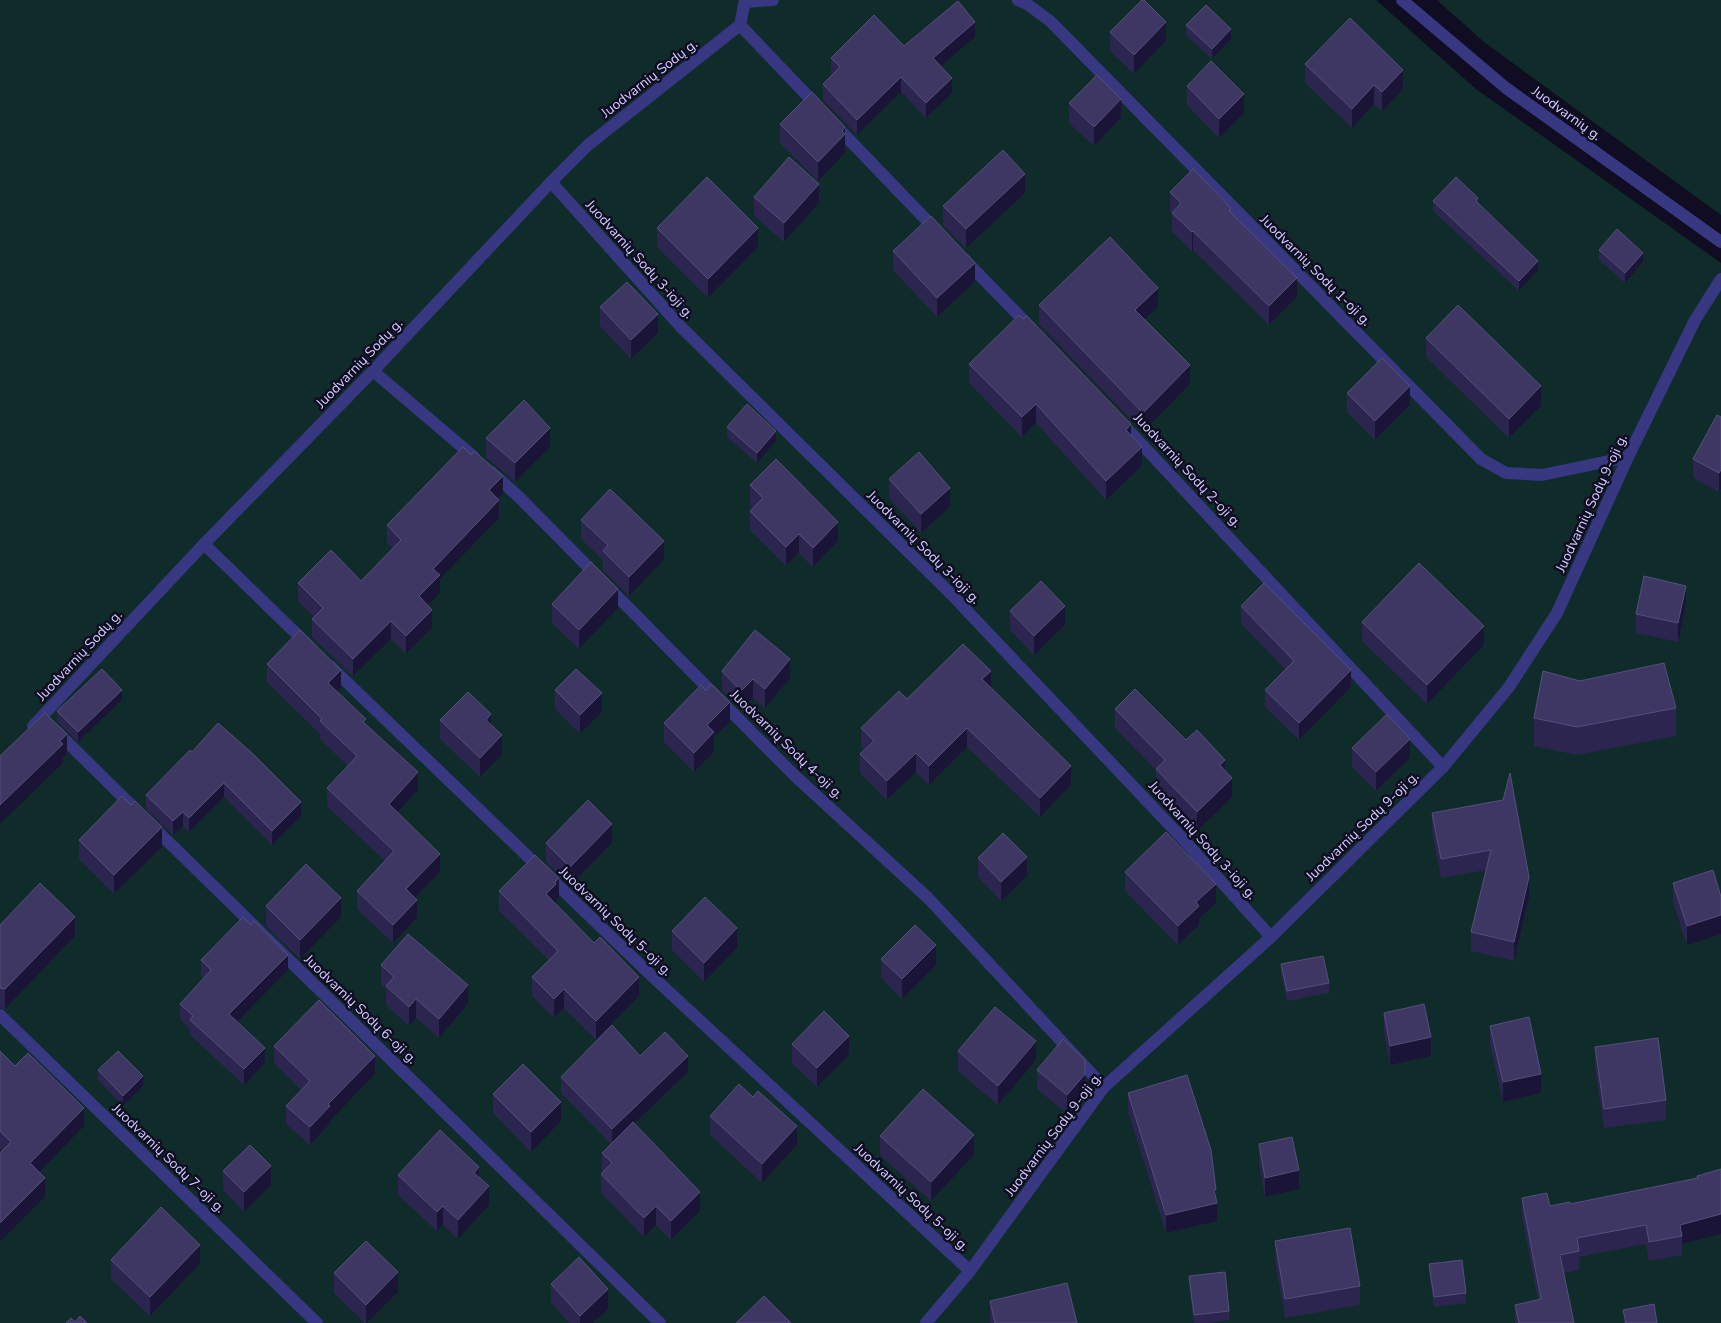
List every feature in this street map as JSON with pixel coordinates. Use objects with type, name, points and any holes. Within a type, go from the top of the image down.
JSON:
[{"type":"street","points":[[773,0],[745,1],[740,25],[1041,339]]},
{"type":"street","name":"Juodvarnių Sodų 1-oji g.","points":[[1018,0],[1027,4],[1050,21],[1481,459],[1506,472],[1542,475],[1628,457]]},
{"type":"street","name":"Juodvarnių g.","points":[[1402,0],[1506,88],[1721,242]]},
{"type":"street","name":"Juodvarnių Sodų g.","points":[[28,731],[204,544],[374,371],[588,145],[740,25]]},
{"type":"street","name":"Juodvarnių Sodų 3-ioji g.","points":[[551,182],[681,327],[952,596],[1182,838],[1271,937]]},
{"type":"street","name":"Juodvarnių Sodų 9-oji g.","points":[[926,1323],[970,1271],[1104,1087],[1271,937],[1443,767],[1509,686],[1557,613],[1628,457],[1695,320],[1721,279]]},
{"type":"street","name":"Juodvarnių Sodų 4-oji g.","points":[[374,371],[518,496],[794,775],[928,898],[1104,1087]]},
{"type":"street","name":"Juodvarnių Sodų 2-oji g.","points":[[1110,410],[1443,767]]},
{"type":"street","name":"Juodvarnių Sodų 5-oji g.","points":[[204,544],[654,978],[970,1271]]},
{"type":"street","name":"Juodvarnių Sodų 6-oji g.","points":[[41,717],[660,1323]]},
{"type":"street","name":"Juodvarnių Sodų 7-oji g.","points":[[0,1015],[317,1323]]},
{"type":"green space","points":[[0,0],[1376,0],[1476,89],[1721,263],[1721,1323],[0,1323]]},
{"type":"green space","points":[[1437,0],[1721,0],[1721,215],[1484,42]]},
{"type":"building","points":[[1142,0],[1166,22],[1134,55],[1110,32]]},
{"type":"building","points":[[958,1],[975,22],[933,58],[952,78],[926,103],[901,77],[857,120],[823,84],[840,67],[831,58],[874,15],[904,46]]},
{"type":"building","points":[[1206,5],[1231,29],[1212,49],[1186,25]]},
{"type":"building","points":[[1350,18],[1403,70],[1382,92],[1374,85],[1352,109],[1305,64]]},
{"type":"building","points":[[1211,61],[1244,94],[1219,119],[1187,86]]},
{"type":"building","points":[[1097,75],[1121,99],[1094,127],[1069,103]]},
{"type":"building","points":[[812,92],[845,127],[842,131],[845,134],[818,162],[780,124]]},
{"type":"building","points":[[1003,150],[1025,174],[966,229],[943,206]]},
{"type":"building","points":[[789,157],[819,184],[784,223],[754,197]]},
{"type":"building","points":[[1193,169],[1231,208],[1229,211],[1297,278],[1269,306],[1193,231],[1172,213],[1181,203],[1170,192]]},
{"type":"building","points":[[707,177],[758,228],[708,279],[657,228]]},
{"type":"building","points":[[1456,177],[1478,198],[1476,201],[1538,261],[1519,281],[1433,201]]},
{"type":"building","points":[[931,216],[975,263],[937,298],[893,251]]},
{"type":"building","points":[[1617,229],[1643,253],[1625,273],[1599,250]]},
{"type":"building","points":[[1110,237],[1158,288],[1135,310],[1190,365],[1143,413],[1039,305]]},
{"type":"building","points":[[627,282],[658,314],[631,340],[600,307]]},
{"type":"building","points":[[1458,305],[1541,386],[1509,419],[1426,338]]},
{"type":"building","points":[[1019,315],[1023,319],[1027,316],[1131,424],[1126,430],[1142,447],[1106,481],[1036,404],[1022,417],[969,364]]},
{"type":"building","points":[[1382,358],[1410,386],[1375,421],[1347,393]]},
{"type":"building","points":[[524,400],[550,428],[515,463],[486,438]]},
{"type":"building","points":[[747,404],[776,431],[757,453],[727,427]]},
{"type":"building","points":[[1717,415],[1721,417],[1721,470],[1719,473],[1693,459]]},
{"type":"building","points":[[463,447],[471,455],[474,451],[503,476],[489,490],[499,500],[433,569],[440,575],[419,596],[432,610],[406,636],[391,621],[353,659],[312,619],[323,608],[298,583],[331,550],[361,581],[401,540],[387,525]]},
{"type":"building","points":[[919,452],[950,488],[921,514],[889,479]]},
{"type":"building","points":[[776,459],[838,522],[813,548],[799,534],[786,547],[750,511],[763,498],[750,485]]},
{"type":"building","points":[[610,489],[664,541],[629,577],[603,551],[608,545],[581,520]]},
{"type":"building","points":[[591,562],[618,589],[579,630],[552,604]]},
{"type":"building","points":[[1419,563],[1484,626],[1427,685],[1362,622]]},
{"type":"building","points":[[1644,576],[1686,586],[1678,623],[1636,614]]},
{"type":"building","points":[[1041,581],[1065,606],[1034,636],[1010,611]]},
{"type":"building","points":[[1264,583],[1351,670],[1299,723],[1265,690],[1294,661],[1241,606]]},
{"type":"building","points":[[300,630],[341,670],[328,683],[366,719],[363,722],[418,772],[389,804],[440,854],[406,889],[417,900],[393,925],[357,891],[394,851],[327,788],[357,756],[320,721],[322,719],[267,664]]},
{"type":"building","points":[[755,630],[790,659],[765,689],[753,679],[741,691],[722,671]]},
{"type":"building","points":[[963,644],[991,671],[982,679],[1071,766],[1040,798],[967,728],[929,766],[916,753],[887,781],[860,754],[874,741],[861,728],[899,691],[907,699]]},
{"type":"building","points":[[1664,663],[1676,708],[1577,727],[1534,718],[1543,671],[1580,681]]},
{"type":"building","points":[[102,669],[122,690],[78,732],[57,711]]},
{"type":"building","points":[[576,669],[602,693],[580,715],[555,690]]},
{"type":"building","points":[[711,684],[730,702],[707,725],[714,732],[694,753],[664,723],[701,685],[706,691]]},
{"type":"building","points":[[1135,689],[1186,740],[1197,730],[1225,760],[1220,765],[1232,778],[1197,812],[1156,769],[1165,760],[1115,709]]},
{"type":"building","points":[[468,692],[491,714],[486,720],[502,735],[480,758],[440,720]]},
{"type":"building","points":[[45,713],[67,734],[60,741],[63,744],[0,805],[0,756]]},
{"type":"building","points":[[1387,714],[1410,739],[1376,772],[1352,748]]},
{"type":"building","points":[[218,723],[252,753],[301,802],[272,831],[224,783],[189,818],[183,812],[173,821],[146,795],[190,750],[192,752]]},
{"type":"building","points":[[1510,773],[1529,877],[1514,942],[1471,932],[1491,850],[1441,859],[1432,813],[1503,800]]},
{"type":"building","points":[[122,796],[131,805],[135,801],[162,827],[114,875],[79,840]]},
{"type":"building","points":[[588,800],[612,824],[570,867],[546,843]]},
{"type":"building","points":[[1166,832],[1216,884],[1196,902],[1199,906],[1178,926],[1125,872]]},
{"type":"building","points":[[1003,833],[1027,857],[1001,882],[978,858]]},
{"type":"building","points":[[535,855],[559,878],[546,894],[594,943],[600,937],[639,977],[596,1021],[564,989],[554,999],[532,977],[558,951],[499,891]]},
{"type":"building","points":[[306,864],[341,898],[300,940],[266,906]]},
{"type":"building","points":[[1713,870],[1721,897],[1721,915],[1687,926],[1673,883]]},
{"type":"building","points":[[40,883],[75,917],[5,989],[0,988],[0,925]]},
{"type":"building","points":[[705,897],[737,928],[704,963],[672,931]]},
{"type":"building","points":[[243,917],[251,925],[254,921],[288,955],[229,1014],[265,1048],[244,1069],[190,1020],[193,1016],[180,1004],[211,970],[201,960]]},
{"type":"building","points":[[915,925],[936,945],[902,979],[881,959]]},
{"type":"building","points":[[408,934],[468,985],[439,1019],[416,999],[409,1007],[386,986],[394,977],[381,965]]},
{"type":"building","points":[[1323,956],[1329,983],[1287,991],[1281,964]]},
{"type":"building","points":[[319,1000],[375,1056],[328,1104],[330,1106],[310,1127],[286,1106],[310,1081],[274,1046]]},
{"type":"building","points":[[1424,1004],[1431,1037],[1390,1046],[1384,1013]]},
{"type":"building","points":[[995,1007],[1036,1041],[998,1086],[958,1051]]},
{"type":"building","points":[[824,1011],[849,1036],[817,1068],[792,1044]]},
{"type":"building","points":[[1529,1017],[1541,1074],[1503,1082],[1490,1026]]},
{"type":"building","points":[[612,1025],[640,1056],[665,1032],[688,1056],[612,1129],[561,1077]]},
{"type":"building","points":[[1658,1038],[1666,1100],[1604,1109],[1595,1047]]},
{"type":"building","points":[[1063,1039],[1085,1060],[1085,1074],[1067,1095],[1037,1070]]},
{"type":"building","points":[[0,1051],[15,1066],[28,1053],[84,1108],[30,1163],[45,1178],[0,1223],[0,1153],[11,1142],[0,1131]]},
{"type":"building","points":[[118,1051],[143,1076],[123,1096],[98,1070]]},
{"type":"building","points":[[523,1064],[561,1102],[531,1132],[493,1094]]},
{"type":"building","points":[[1187,1075],[1211,1150],[1216,1190],[1214,1190],[1217,1203],[1166,1215],[1128,1093]]},
{"type":"building","points":[[739,1084],[753,1097],[758,1091],[797,1126],[762,1164],[710,1116]]},
{"type":"building","points":[[923,1089],[974,1135],[931,1182],[880,1136]]},
{"type":"building","points":[[633,1122],[700,1192],[671,1221],[656,1206],[644,1218],[601,1174],[612,1163],[602,1153]]},
{"type":"building","points":[[440,1130],[479,1167],[474,1173],[489,1186],[458,1220],[443,1206],[437,1212],[398,1175]]},
{"type":"building","points":[[1292,1137],[1299,1170],[1265,1178],[1259,1144]]},
{"type":"building","points":[[250,1145],[271,1166],[244,1192],[223,1171]]},
{"type":"building","points":[[1721,1169],[1721,1214],[1680,1225],[1682,1236],[1649,1242],[1646,1225],[1577,1238],[1579,1251],[1560,1255],[1574,1323],[1519,1323],[1515,1305],[1541,1299],[1522,1198],[1547,1193],[1550,1206],[1570,1202],[1570,1204],[1698,1178],[1697,1176]]},
{"type":"building","points":[[161,1207],[200,1245],[150,1297],[111,1260]]},
{"type":"building","points":[[1350,1228],[1360,1286],[1285,1299],[1275,1241]]},
{"type":"building","points":[[366,1241],[398,1272],[366,1305],[334,1273]]},
{"type":"building","points":[[579,1257],[608,1289],[580,1316],[551,1284]]},
{"type":"building","points":[[1462,1260],[1466,1293],[1434,1297],[1429,1264]]},
{"type":"building","points":[[1225,1272],[1229,1311],[1194,1315],[1189,1276]]},
{"type":"building","points":[[1067,1283],[1077,1323],[995,1323],[990,1301]]},
{"type":"building","points":[[764,1296],[791,1323],[736,1323]]},
{"type":"building","points":[[1654,1304],[1657,1323],[1626,1323],[1623,1310]]},
{"type":"building","points":[[80,1316],[87,1323],[66,1323],[71,1318],[75,1322]]}]
